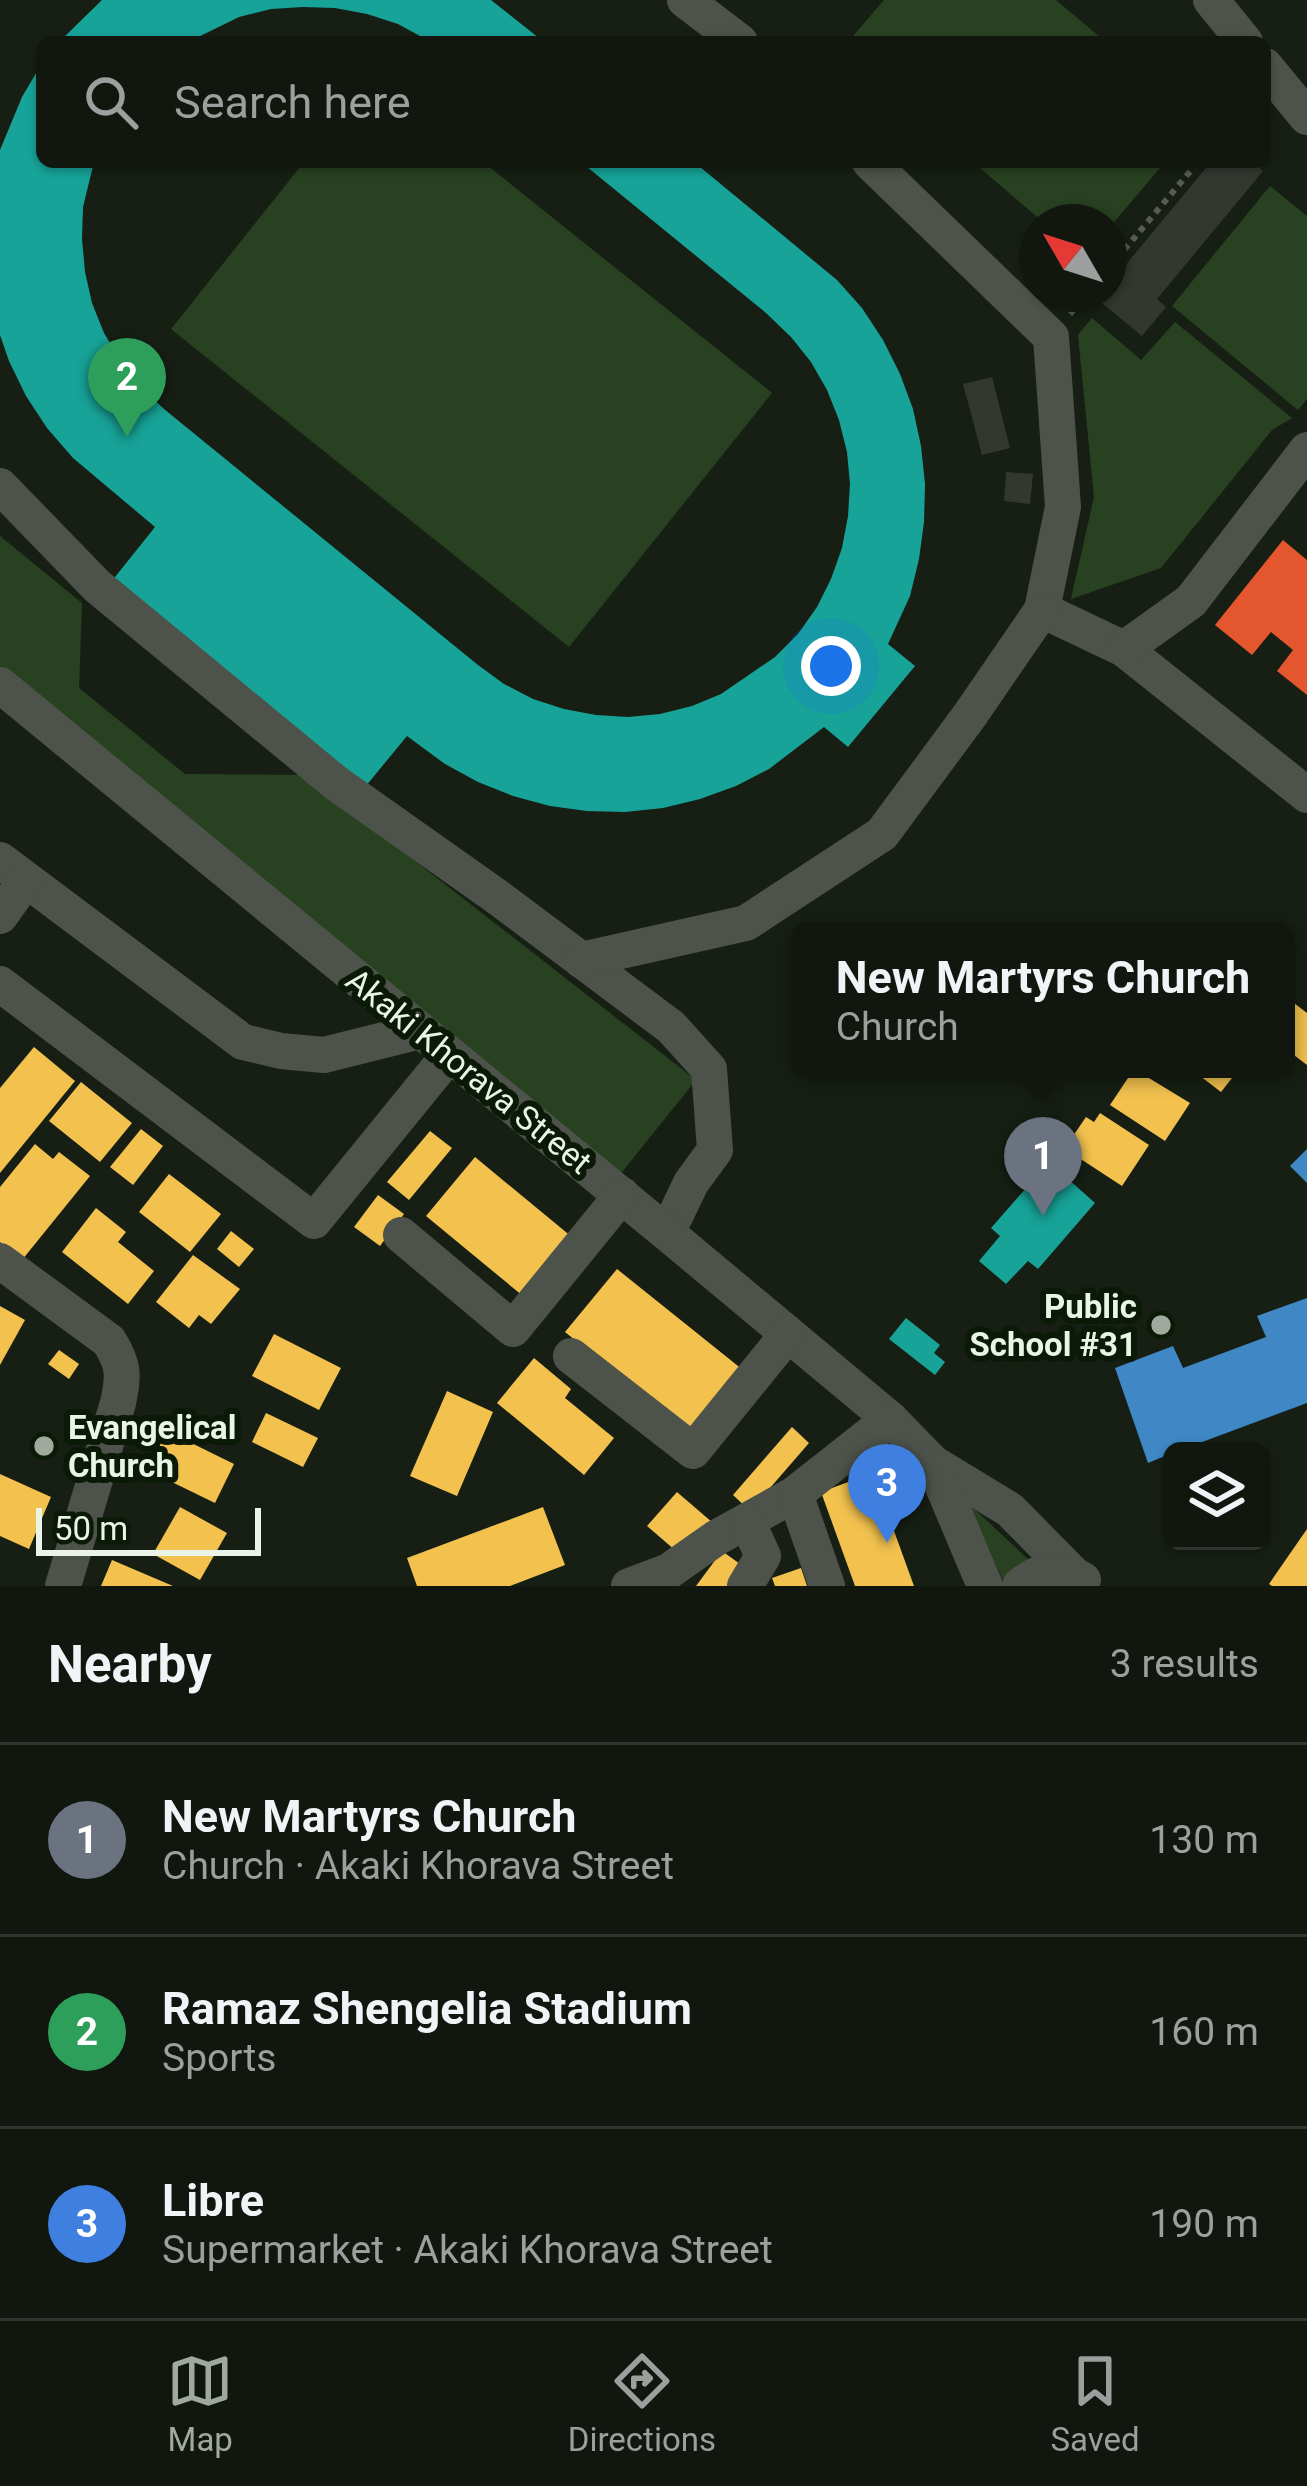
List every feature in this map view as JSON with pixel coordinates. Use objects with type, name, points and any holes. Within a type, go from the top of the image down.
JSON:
[{"type":"street","points":[[685,0],[732,36]]},
{"type":"street","points":[[1211,0],[1240,36]]},
{"type":"street","points":[[1271,74],[1307,117]]},
{"type":"street","points":[[581,960],[746,922],[882,834],[1042,610],[1063,507],[1051,337],[876,168]]},
{"type":"street","points":[[1124,649],[1191,601],[1307,450]]},
{"type":"street","points":[[0,486],[98,586],[336,783],[671,1028],[709,1069],[715,1150],[691,1184],[667,1233]]},
{"type":"street","points":[[1042,610],[1124,649],[1307,795]]},
{"type":"street","name":"Akaki Khorava Street","points":[[0,685],[667,1233],[890,1419],[933,1463],[1010,1510],[1081,1580]]},
{"type":"street","points":[[0,916],[12,871],[243,1042],[324,1055],[420,1031]]},
{"type":"street","points":[[0,984],[314,1220],[449,1055]]},
{"type":"street","points":[[401,1235],[513,1329],[622,1196]]},
{"type":"street","points":[[0,1261],[109,1341],[124,1375],[63,1586]]},
{"type":"street","points":[[571,1356],[693,1451],[788,1334]]},
{"type":"street","points":[[629,1586],[669,1571],[716,1538],[795,1494],[890,1419]]},
{"type":"street","name":"Akaki Khorava Street","points":[[933,1463],[985,1586]]},
{"type":"street","points":[[795,1494],[827,1586]]},
{"type":"street","points":[[745,1586],[763,1556],[747,1521]]},
{"type":"street","points":[[1020,1586],[1040,1573],[1056,1570],[1081,1580]]},
{"type":"path","points":[[1127,247],[1193,168]]},
{"type":"green space","points":[[884,0],[1056,0],[1099,36],[853,36]]},
{"type":"green space","points":[[299,168],[491,168],[772,393],[569,647],[171,329]]},
{"type":"green space","points":[[980,168],[1160,168],[1127,207],[1022,204]]},
{"type":"green space","points":[[1270,186],[1307,216],[1307,399],[1298,410],[1172,306]]},
{"type":"green space","points":[[1092,318],[1141,360],[1175,322],[1292,418],[1272,430],[1161,568],[1071,599],[1094,497],[1078,335]]},
{"type":"green space","points":[[0,536],[82,603],[79,688],[185,774],[305,775],[696,1080],[618,1177],[0,685]]},
{"type":"green space","points":[[969,1504],[1030,1561],[1003,1581]]},
{"type":"building: Homes","points":[[1295,1004],[1307,1013],[1307,1065],[1295,1056]]},
{"type":"building: Homes","points":[[34,1047],[75,1081],[0,1173],[0,1088]]},
{"type":"building: Homes","points":[[1128,1078],[1149,1078],[1190,1103],[1165,1141],[1110,1105]]},
{"type":"building: Homes","points":[[1203,1078],[1232,1078],[1221,1092]]},
{"type":"building: Homes","points":[[81,1082],[132,1123],[100,1162],[49,1121]]},
{"type":"building: Homes","points":[[1100,1113],[1149,1145],[1122,1186],[1073,1154],[1079,1145],[1071,1139],[1086,1117],[1094,1122]]},
{"type":"building: Homes","points":[[141,1129],[163,1146],[133,1185],[110,1167]]},
{"type":"building: Homes","points":[[430,1131],[452,1148],[409,1200],[387,1182]]},
{"type":"building: Homes","points":[[35,1144],[53,1159],[59,1152],[90,1176],[22,1260],[0,1242],[0,1187]]},
{"type":"building: Homes","points":[[475,1157],[578,1242],[529,1301],[426,1216]]},
{"type":"building: Homes","points":[[169,1174],[221,1214],[190,1252],[139,1212]]},
{"type":"building: Homes","points":[[378,1195],[404,1214],[380,1246],[354,1227]]},
{"type":"building: Homes","points":[[96,1208],[126,1232],[118,1242],[154,1271],[128,1304],[62,1252]]},
{"type":"building: Homes","points":[[231,1231],[254,1249],[239,1267],[217,1249]]},
{"type":"building: Homes","points":[[193,1255],[240,1289],[211,1324],[199,1315],[189,1328],[156,1302]]},
{"type":"building: Homes","points":[[617,1269],[748,1374],[696,1438],[565,1332]]},
{"type":"building: Homes","points":[[0,1306],[25,1320],[0,1365]]},
{"type":"building: Homes","points":[[274,1334],[341,1368],[319,1410],[252,1376]]},
{"type":"building: Homes","points":[[59,1350],[79,1364],[69,1379],[48,1364]]},
{"type":"building: Homes","points":[[534,1358],[571,1389],[565,1398],[614,1438],[584,1475],[497,1403]]},
{"type":"building: Homes","points":[[447,1391],[493,1412],[457,1496],[410,1476]]},
{"type":"building: Homes","points":[[266,1413],[318,1438],[303,1467],[252,1442]]},
{"type":"building: Homes","points":[[792,1427],[809,1443],[750,1511],[733,1495]]},
{"type":"building: Homes","points":[[165,1430],[234,1464],[215,1503],[145,1469]]},
{"type":"building: Homes","points":[[873,1473],[914,1586],[855,1586],[821,1492]]},
{"type":"building: Homes","points":[[0,1474],[51,1497],[29,1549],[0,1536]]},
{"type":"building: Homes","points":[[677,1492],[713,1523],[683,1557],[647,1526]]},
{"type":"building: Homes","points":[[180,1507],[227,1533],[200,1580],[153,1554]]},
{"type":"building: Homes","points":[[543,1507],[565,1565],[510,1586],[417,1586],[407,1558]]},
{"type":"building: Homes","points":[[1307,1529],[1307,1586],[1272,1586],[1269,1584]]},
{"type":"building: Homes","points":[[722,1551],[747,1569],[734,1586],[696,1586]]},
{"type":"building: Homes","points":[[112,1560],[173,1586],[101,1586]]},
{"type":"building: Homes","points":[[801,1568],[807,1586],[775,1586],[772,1578]]},
{"type":"building: Shops","points":[[1283,540],[1307,560],[1307,695],[1277,671],[1293,650],[1271,632],[1252,655],[1215,625]]},
{"type":"building: Schools","points":[[1307,1149],[1307,1183],[1290,1166]]},
{"type":"building: Schools","points":[[1307,1298],[1307,1403],[1202,1442],[1163,1442],[1163,1457],[1148,1463],[1115,1368],[1173,1346],[1183,1368],[1266,1337],[1257,1316]]},
{"type":"building: Public","points":[[102,0],[491,0],[536,36],[420,36],[367,14],[303,7],[239,17],[200,36],[65,36]]},
{"type":"building: Public","points":[[36,73],[36,168],[93,168],[83,207],[85,272],[104,333],[141,387],[504,684],[533,699],[596,715],[660,714],[721,694],[775,657],[798,634],[817,607],[842,548],[850,484],[847,452],[827,390],[811,362],[766,313],[588,168],[701,168],[837,280],[862,308],[900,374],[921,446],[924,522],[910,596],[888,644],[915,666],[848,747],[824,727],[769,769],[736,786],[663,808],[587,811],[513,796],[445,764],[407,736],[365,787],[111,582],[155,527],[73,458],[47,428],[26,396],[0,335],[0,150]]},
{"type":"building: Public","points":[[1049,1162],[1095,1203],[1038,1269],[1028,1261],[1006,1284],[979,1261],[1000,1236],[991,1228]]},
{"type":"building: Public","points":[[906,1318],[940,1345],[934,1353],[945,1362],[935,1375],[889,1339]]},
{"type":"building: Other","points":[[1206,168],[1260,168],[1263,171],[1157,299],[1166,307],[1142,336],[1113,312],[1127,312],[1127,263]]},
{"type":"building: Other","points":[[992,377],[1010,448],[982,455],[963,384]]},
{"type":"building: Other","points":[[1006,472],[1033,474],[1030,504],[1004,501]]},
{"type":"place","name":"Ramaz Shengelia Stadium","points":[[127,437]]},
{"type":"place","name":"New Martyrs Church","points":[[1043,1216]]},
{"type":"place","name":"Public School #31","points":[[1161,1325]]},
{"type":"place","name":"Evangelical Church","points":[[44,1446]]},
{"type":"place","name":"Libre","points":[[887,1543]]}]
